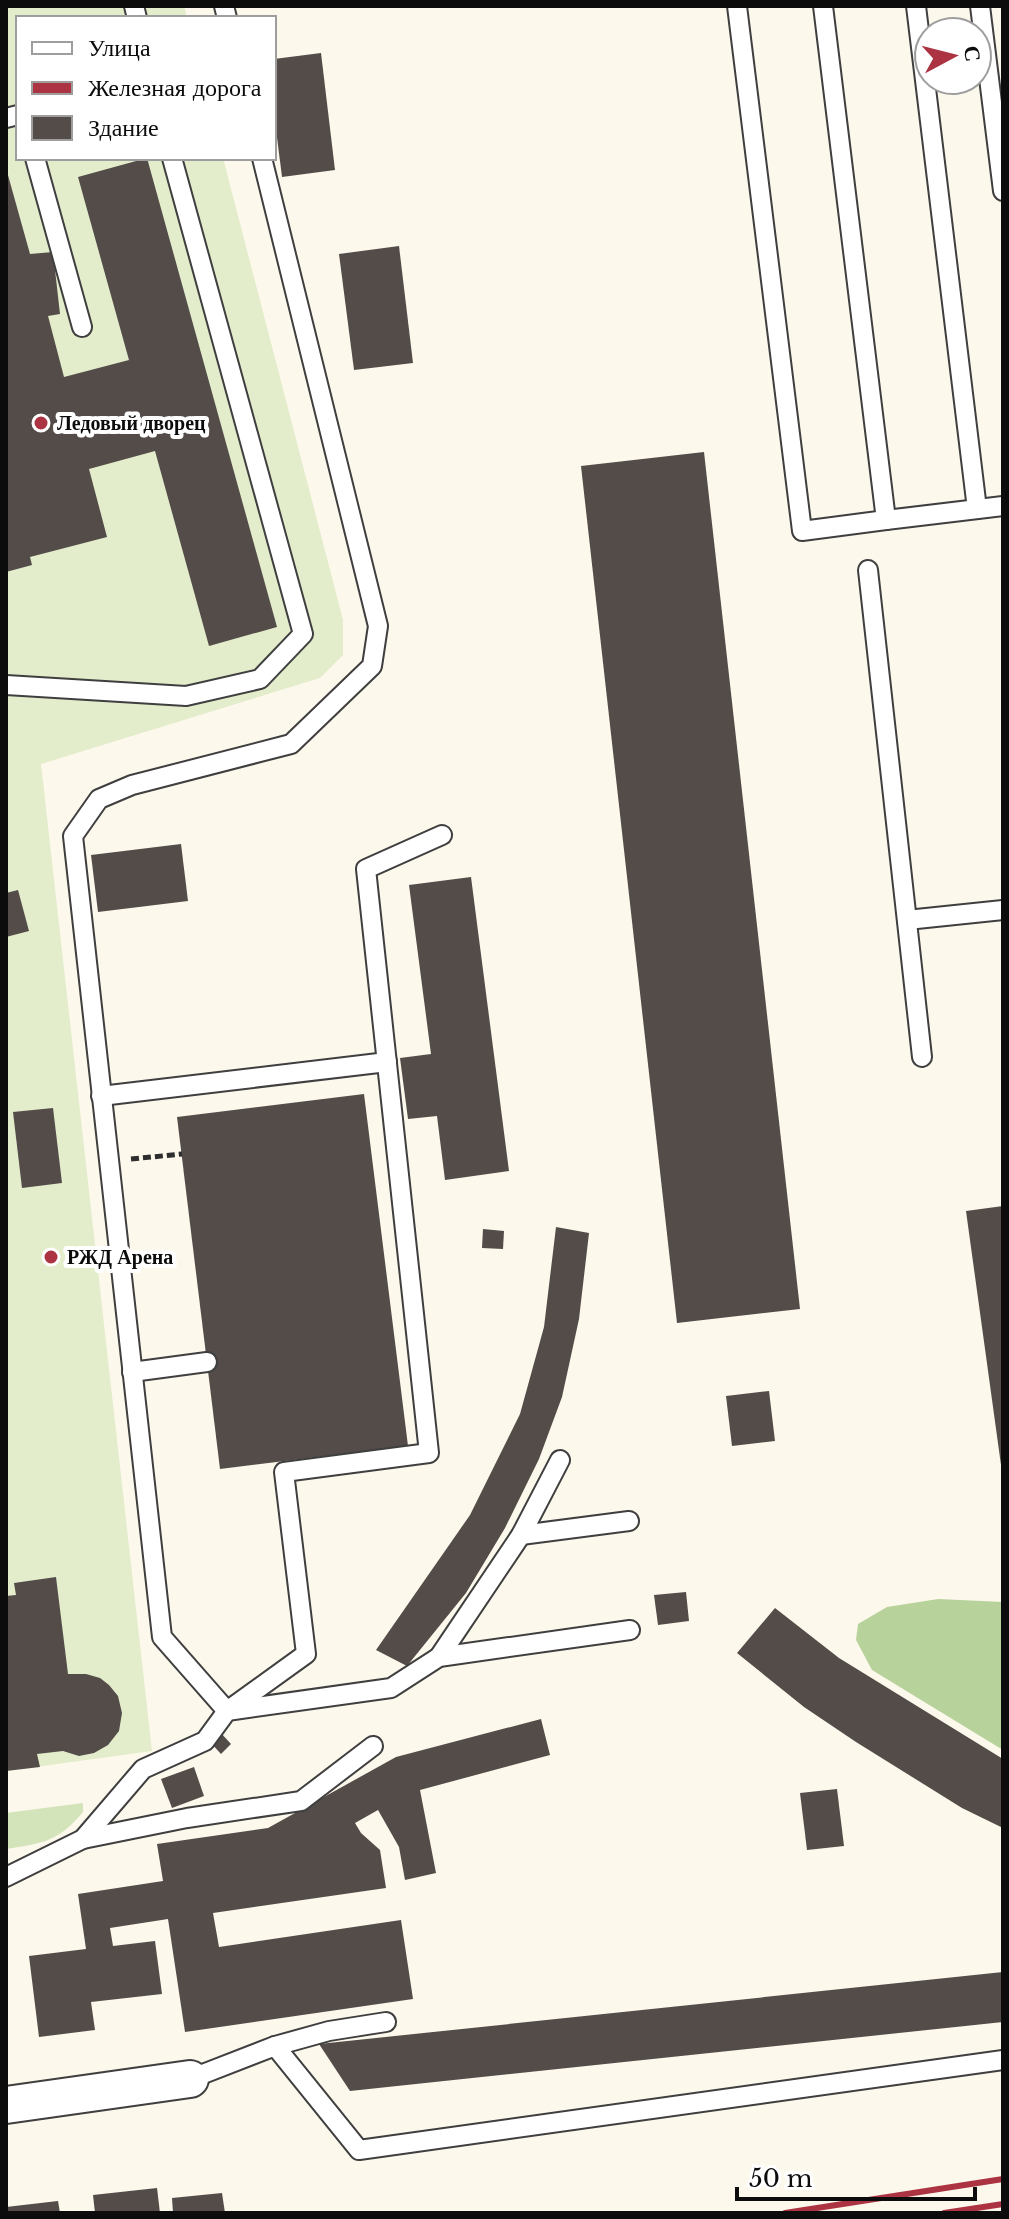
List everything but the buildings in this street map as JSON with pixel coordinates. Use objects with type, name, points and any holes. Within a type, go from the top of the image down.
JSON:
[{"type":"street","points":[[6,2105],[190,2079]]},
{"type":"lane","points":[[737,6],[802,531],[1003,506]]},
{"type":"lane","points":[[823,6],[886,520]]},
{"type":"lane","points":[[916,6],[977,509]]},
{"type":"lane","points":[[980,6],[1003,191]]},
{"type":"lane","points":[[36,160],[82,327]]},
{"type":"lane","points":[[6,685],[186,696],[260,679],[303,634],[173,160]]},
{"type":"lane","points":[[227,1711],[162,1637],[73,836],[99,799],[121,790],[291,744],[372,666],[378,626],[262,160]]},
{"type":"lane","points":[[868,570],[922,1057]]},
{"type":"lane","points":[[83,1839],[143,1769],[205,1741],[227,1711],[306,1654],[284,1472],[429,1453],[366,869],[442,835]]},
{"type":"lane","points":[[907,920],[1003,910]]},
{"type":"lane","points":[[101,1096],[387,1062]]},
{"type":"lane","points":[[132,1372],[207,1362]]},
{"type":"lane","points":[[227,1711],[391,1688],[439,1657],[521,1535],[560,1460]]},
{"type":"lane","points":[[521,1535],[629,1521]]},
{"type":"lane","points":[[439,1657],[630,1630]]},
{"type":"lane","points":[[6,1877],[83,1839],[187,1818],[301,1801],[373,1746]]},
{"type":"lane","points":[[190,2079],[275,2046],[329,2031],[386,2022]]},
{"type":"lane","points":[[275,2046],[359,2150],[1003,2060]]},
{"type":"path","points":[[108,1161],[182,1154]]},
{"type":"green space","name":"РЖД Арена","points":[[6,6],[184,6],[186,16],[16,16],[16,160],[224,160],[343,620],[343,655],[320,678],[41,764],[152,1751],[6,1771]]},
{"type":"green space","points":[[938,1599],[1003,1602],[1003,1750],[872,1670],[856,1640],[858,1624],[887,1607]]},
{"type":"green space","points":[[83,1803],[83,1812],[66,1830],[40,1843],[6,1849],[6,1813]]},
{"type":"railway","points":[[785,2213],[1003,2179]]},
{"type":"railway","points":[[944,2213],[1003,2204]]},
{"type":"place","name":"Ледовый дворец","points":[[41,423]]},
{"type":"place","name":"РЖД Арена","points":[[51,1257]]}]
